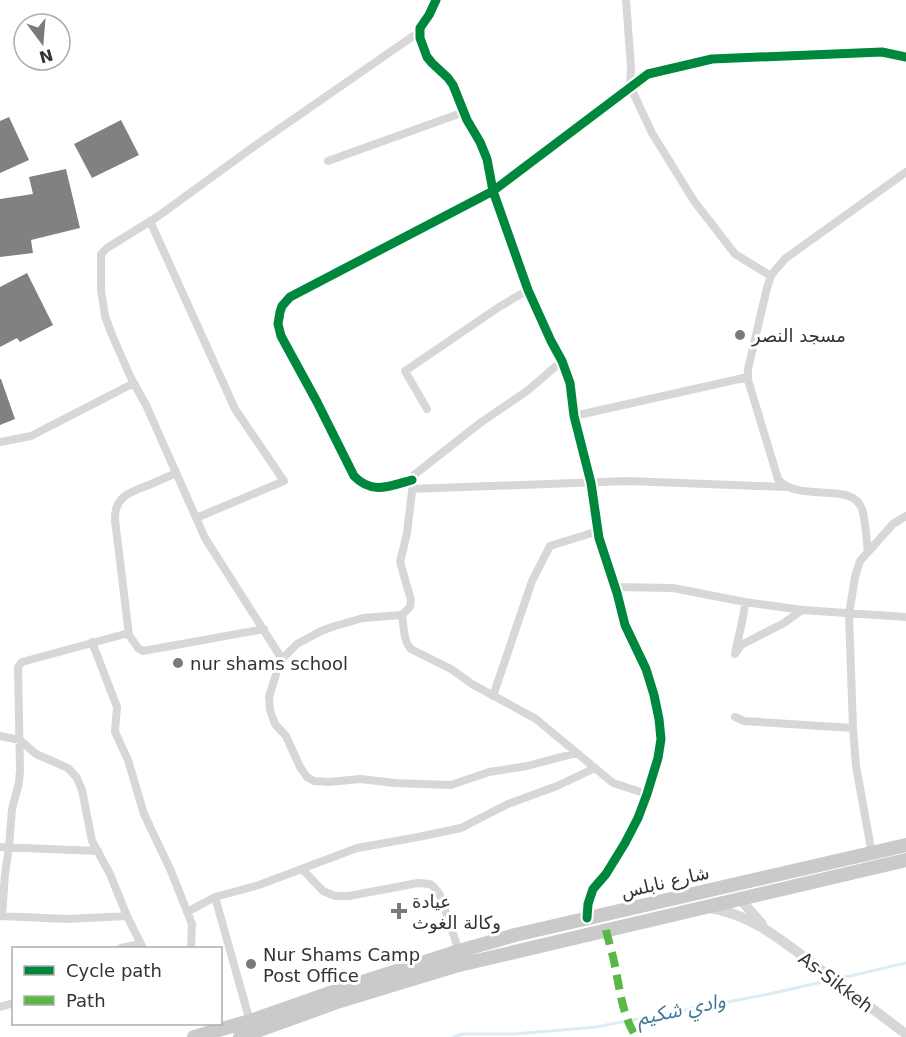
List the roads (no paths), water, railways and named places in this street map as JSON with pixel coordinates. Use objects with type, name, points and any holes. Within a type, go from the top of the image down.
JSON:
[{"type":"main road","name":"شارع نابلس","points":[[249,1032],[341,989],[515,935],[906,845]]},
{"type":"main road","name":"شارع نابلس","points":[[200,1031],[249,1032],[455,966],[906,860]]},
{"type":"street","points":[[282,659],[205,538],[112,334],[105,316],[101,290],[101,254],[419,32],[436,0]]},
{"type":"street","points":[[626,0],[631,68],[630,86],[652,133],[694,201],[735,254],[771,276]]},
{"type":"street","points":[[419,32],[427,57],[453,85],[480,142],[487,159],[493,191],[528,290],[570,383],[574,416],[591,483],[598,531],[625,626],[646,669],[654,695],[661,740],[658,758],[638,818],[606,874],[594,889],[586,918]]},
{"type":"street","points":[[787,487],[628,481],[412,485],[375,488],[363,484],[354,476],[281,336],[278,324],[280,312],[286,301],[295,294],[493,191],[648,74],[712,59],[882,52],[906,57]]},
{"type":"street","points":[[328,161],[464,112]]},
{"type":"street","points":[[868,551],[862,508],[852,497],[793,490],[778,479],[747,377],[767,288],[776,269],[786,258],[906,172]]},
{"type":"street","points":[[150,221],[235,408],[284,481],[196,518]]},
{"type":"street","points":[[427,409],[405,371],[528,290]]},
{"type":"street","points":[[562,361],[527,391],[480,423],[417,472],[412,485],[407,533],[400,562],[411,600],[410,607],[402,615],[363,618],[335,626],[297,644],[282,659],[269,697],[270,710],[275,723],[289,740],[300,767],[307,777],[314,781],[360,779],[451,785],[489,772],[527,766],[576,753]]},
{"type":"street","points":[[574,416],[747,377]]},
{"type":"street","points":[[0,442],[31,436],[134,383]]},
{"type":"street","points":[[176,473],[130,492],[123,498],[116,510],[115,520],[129,635],[143,651],[264,629]]},
{"type":"street","points":[[872,854],[855,766],[849,614],[857,568],[868,551],[893,524],[906,516]]},
{"type":"street","points":[[494,696],[532,581],[550,546],[598,531]]},
{"type":"street","points":[[615,587],[673,588],[802,610],[906,617]]},
{"type":"street","points":[[746,602],[735,654],[741,645],[784,623],[802,610]]},
{"type":"street","points":[[402,615],[406,640],[411,649],[451,669],[472,684],[536,719],[613,783],[647,794]]},
{"type":"street","points":[[128,916],[68,919],[1,916],[5,847],[20,770],[18,667],[22,662],[92,642],[129,635]]},
{"type":"street","points":[[92,642],[117,707],[115,732],[128,760],[144,814],[171,871],[192,924],[191,947]]},
{"type":"street","points":[[735,717],[744,721],[853,728]]},
{"type":"street","points":[[0,736],[21,740],[36,754],[68,768],[77,778],[82,790],[92,841],[110,874],[142,946]]},
{"type":"street","points":[[187,912],[215,897],[260,885],[357,848],[461,828],[508,804],[558,786],[595,768]]},
{"type":"street","points":[[5,847],[98,851]]},
{"type":"street","points":[[302,869],[323,891],[335,896],[350,896],[418,883],[430,884],[440,895],[459,951]]},
{"type":"street","points":[[215,897],[249,1032]]},
{"type":"street","points":[[739,898],[766,929]]},
{"type":"street","points":[[703,907],[734,913],[766,929]]},
{"type":"street","name":"As-Sikkeh","points":[[766,929],[906,1034]]},
{"type":"waterway","name":"وادي شكيم","points":[[837,979],[906,963]]},
{"type":"waterway","name":"وادي شكيم","points":[[454,1037],[463,1034],[515,1034],[596,1027],[831,980]]},
{"type":"place","name":"مسجد النصر","points":[[740,335]]},
{"type":"place","name":"nur shams school","points":[[178,663]]},
{"type":"place","name":"عيادة وكالة الغوث","points":[[399,911]]},
{"type":"place","name":"Nur Shams Camp Post Office","points":[[251,964]]}]
